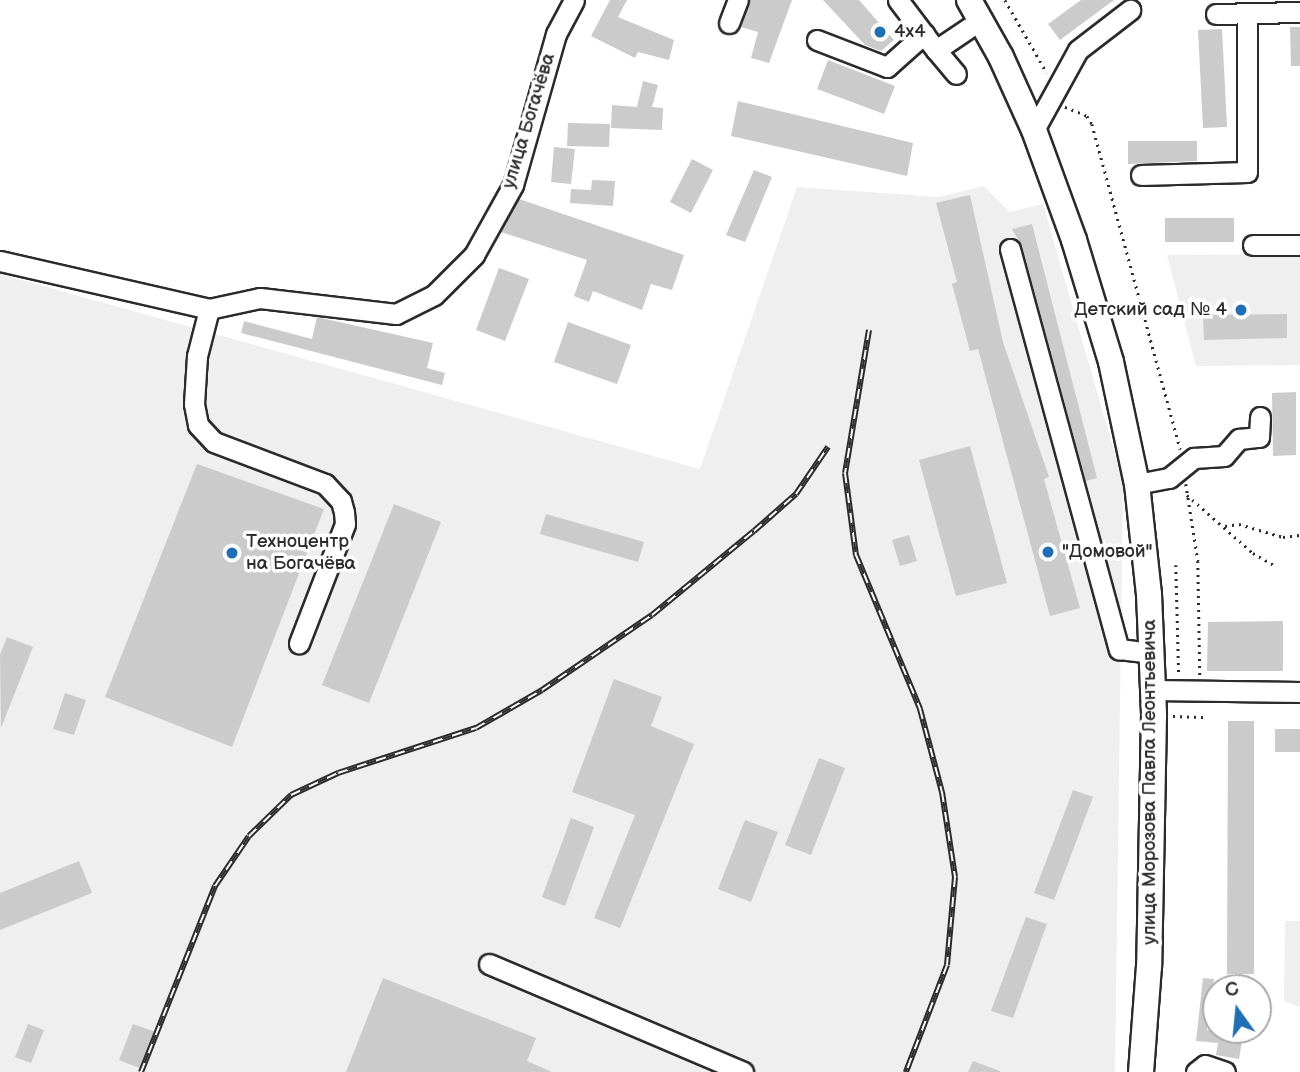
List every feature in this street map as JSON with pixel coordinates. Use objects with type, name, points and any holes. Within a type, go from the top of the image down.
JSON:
[{"type":"main road","name":"улица Морозова Павла Леонтьевича","points":[[952,0],[1012,105],[1034,130]]},
{"type":"main road","name":"улица Морозова Павла Леонтьевича","points":[[969,0],[1001,57],[1034,130],[1074,240],[1111,362],[1136,484],[1153,653],[1149,940],[1141,1072]]},
{"type":"street","name":"улица Богачёва","points":[[209,309],[260,298],[396,314],[434,295],[474,255],[513,185],[556,34],[574,0]]},
{"type":"street","points":[[729,23],[738,0]]},
{"type":"street","points":[[898,0],[956,74]]},
{"type":"street","points":[[1034,130],[1058,93],[1078,50],[1130,10]]},
{"type":"street","points":[[1216,14],[1300,12]]},
{"type":"street","points":[[1141,175],[1247,172],[1247,13]]},
{"type":"street","points":[[936,50],[969,28]]},
{"type":"street","points":[[817,40],[887,67],[924,34]]},
{"type":"street","points":[[1253,245],[1300,245]]},
{"type":"street","points":[[1010,249],[1119,649],[1153,653]]},
{"type":"street","points":[[0,261],[209,309],[197,356],[194,404],[198,425],[214,442],[325,484],[341,500],[345,524],[299,643]]},
{"type":"street","points":[[1136,484],[1169,478],[1194,458],[1224,456],[1239,439],[1259,437],[1260,417]]},
{"type":"street","points":[[1153,690],[1300,692]]},
{"type":"street","points":[[489,964],[743,1072]]},
{"type":"street","points":[[1196,1072],[1205,1065],[1226,1072]]},
{"type":"path","points":[[1005,0],[1066,108],[1090,119],[1167,392],[1183,468],[1198,561],[1201,690]]},
{"type":"path","points":[[1187,495],[1253,553],[1277,567]]},
{"type":"path","points":[[1225,526],[1239,524],[1283,537],[1300,535]]},
{"type":"path","points":[[1176,565],[1179,690]]},
{"type":"shaded area","points":[[984,186],[1009,212],[1043,204],[1123,482],[1115,1072],[0,1072],[0,274],[700,469],[797,187],[939,197]]},
{"type":"shaded area","name":"Детский сад № 4","points":[[1300,254],[1300,365],[1196,366],[1167,255]]},
{"type":"shaded area","points":[[1285,921],[1300,921],[1300,1007],[1284,1001]]},
{"type":"building","points":[[610,0],[627,0],[618,17],[674,40],[669,60],[638,52],[635,58],[591,36]]},
{"type":"building","points":[[750,0],[792,0],[769,63],[751,58],[758,32],[741,27]]},
{"type":"building","points":[[823,0],[859,0],[894,40],[881,51],[865,45]]},
{"type":"building","points":[[1081,0],[1114,0],[1060,40],[1048,24]]},
{"type":"building","points":[[1290,27],[1300,27],[1300,66],[1291,66]]},
{"type":"building","points":[[1222,29],[1227,127],[1203,128],[1198,30]]},
{"type":"building","points":[[828,60],[895,86],[884,114],[817,89]]},
{"type":"building","points":[[643,81],[658,85],[652,107],[663,108],[662,130],[611,128],[612,105],[637,107]]},
{"type":"building","points":[[738,101],[913,143],[907,176],[731,136]]},
{"type":"building","points":[[568,123],[610,124],[609,147],[567,146]]},
{"type":"building","points":[[1128,141],[1197,141],[1197,161],[1128,164]]},
{"type":"building","points":[[554,147],[575,149],[571,184],[551,182]]},
{"type":"building","points":[[692,159],[713,170],[691,213],[670,202]]},
{"type":"building","points":[[754,170],[772,177],[745,242],[726,235]]},
{"type":"building","points":[[592,180],[615,181],[613,206],[570,203],[571,189],[591,190]]},
{"type":"building","points":[[970,195],[1003,342],[1049,477],[1044,479],[1080,608],[1050,616],[978,349],[970,351],[952,284],[957,282],[936,203]]},
{"type":"building","points":[[519,199],[684,255],[672,290],[651,284],[642,310],[593,291],[589,302],[574,296],[587,260],[501,232]]},
{"type":"building","points":[[1165,218],[1234,218],[1234,242],[1165,242]]},
{"type":"building","points":[[1032,224],[1097,478],[1086,481],[1022,246],[1012,229]]},
{"type":"building","points":[[499,268],[529,279],[505,341],[476,330]]},
{"type":"building","points":[[1287,314],[1287,338],[1204,340],[1203,315]]},
{"type":"building","points":[[317,317],[433,343],[427,368],[445,373],[442,385],[241,333],[244,321],[312,339]]},
{"type":"building","points":[[568,322],[631,345],[617,384],[554,362]]},
{"type":"building","points":[[1296,392],[1296,455],[1273,456],[1272,393]]},
{"type":"building","points":[[970,446],[1007,583],[956,596],[919,460]]},
{"type":"building","points":[[197,464],[324,509],[232,747],[105,697]]},
{"type":"building","points":[[394,504],[441,522],[369,703],[322,685]]},
{"type":"building","points":[[546,514],[644,542],[638,562],[540,534]]},
{"type":"building","points":[[909,535],[917,561],[900,566],[892,540]]},
{"type":"building","points":[[1283,621],[1283,671],[1207,671],[1208,622]]},
{"type":"building","points":[[7,637],[33,647],[1,728],[0,655]]},
{"type":"building","points":[[614,679],[662,697],[651,726],[694,744],[620,928],[594,918],[635,815],[572,792]]},
{"type":"building","points":[[65,693],[86,700],[74,735],[53,729]]},
{"type":"building","points":[[1228,721],[1254,721],[1254,974],[1227,974]]},
{"type":"building","points":[[1275,729],[1300,729],[1300,752],[1275,752]]},
{"type":"building","points":[[819,758],[845,768],[811,855],[785,845]]},
{"type":"building","points":[[1073,790],[1093,797],[1054,900],[1034,893]]},
{"type":"building","points":[[571,818],[594,827],[565,906],[542,897]]},
{"type":"building","points":[[745,820],[778,832],[751,902],[718,889]]},
{"type":"building","points":[[79,861],[92,893],[0,930],[0,893]]},
{"type":"building","points":[[1026,917],[1047,924],[1013,1018],[991,1011]]},
{"type":"building","points":[[383,978],[536,1038],[527,1061],[552,1072],[346,1072]]},
{"type":"building","points":[[1202,987],[1202,1042],[1196,1041]]},
{"type":"building","points":[[28,1024],[44,1030],[31,1063],[15,1057]]},
{"type":"building","points":[[133,1024],[156,1032],[142,1069],[119,1060]]},
{"type":"building","points":[[1218,1044],[1242,1044],[1239,1059],[1216,1055]]},
{"type":"building","points":[[973,1061],[1000,1071],[1000,1072],[968,1072]]},
{"type":"railway","points":[[869,330],[845,473],[856,555],[920,709],[942,792],[955,877],[947,965],[906,1072]]},
{"type":"railway","points":[[141,1072],[215,886],[249,836],[291,795],[338,773],[476,728],[542,690],[652,615],[754,531],[796,494],[828,447]]},
{"type":"place","name":"4х4","points":[[880,32]]},
{"type":"place","name":"Детский сад № 4","points":[[1241,310]]},
{"type":"place","name":"\"Домовой\"","points":[[1048,552]]},
{"type":"place","name":"Техноцентр на Богачёва","points":[[232,553]]}]
